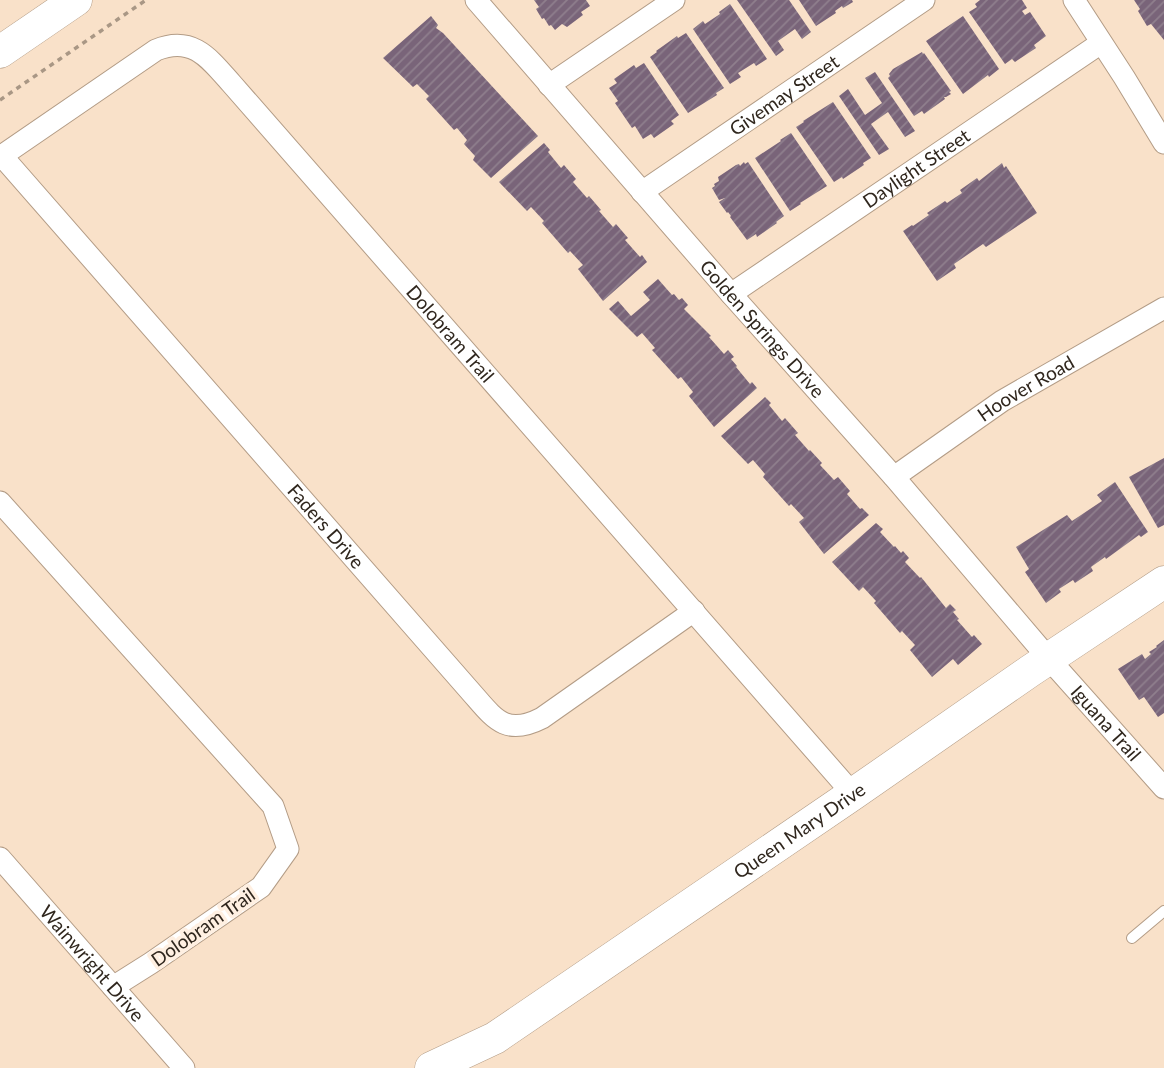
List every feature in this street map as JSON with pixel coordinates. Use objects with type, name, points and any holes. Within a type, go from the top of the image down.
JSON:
[{"type":"street","points":[[0,52],[76,0]]},
{"type":"street","name":"Golden Springs Drive","points":[[476,0],[894,477],[1049,659]]},
{"type":"street","points":[[549,85],[674,0]]},
{"type":"street","name":"Givemay Street","points":[[642,192],[924,0]]},
{"type":"street","points":[[1074,0],[1164,143]]},
{"type":"street","name":"Daylight Street","points":[[731,294],[1101,43]]},
{"type":"street","name":"Dolobram Trail","points":[[1,157],[156,50],[178,45],[200,51],[231,83],[853,794]]},
{"type":"street","name":"Faders Drive","points":[[1,157],[492,716],[503,724],[518,726],[531,724],[542,718],[694,611]]},
{"type":"street","name":"Hoover Road","points":[[894,477],[1002,401],[1164,308]]},
{"type":"street","name":"Dolobram Trail","points":[[0,502],[273,806],[288,849],[261,887],[113,987]]},
{"type":"street","name":"Queen Mary Drive","points":[[431,1068],[495,1038],[1164,582]]},
{"type":"street","name":"Iguana Trail","points":[[1049,659],[1164,788]]},
{"type":"street","name":"Wainwright Drive","points":[[0,858],[184,1068]]},
{"type":"lane","points":[[1132,938],[1164,911]]},
{"type":"path","points":[[0,100],[146,0]]},
{"type":"building","points":[[534,0],[586,0],[590,6],[567,27],[562,24],[555,30],[542,19]]},
{"type":"building","points":[[737,0],[789,0],[811,32],[802,39],[795,29],[778,41],[784,50],[776,56]]},
{"type":"building","points":[[799,0],[853,2],[843,8],[842,6],[816,26]]},
{"type":"building","points":[[980,0],[1022,0],[1027,8],[1022,11],[1025,15],[1030,12],[1046,36],[1034,45],[1036,48],[1015,62],[1012,59],[1005,64],[969,12],[977,7],[975,4]]},
{"type":"building","points":[[1134,0],[1164,0],[1164,40],[1151,24],[1147,26]]},
{"type":"building","points":[[730,4],[767,59],[738,73],[741,77],[730,84],[693,29],[703,21],[705,24],[720,14],[719,12]]},
{"type":"building","points":[[431,16],[438,25],[436,28],[538,136],[491,178],[473,160],[475,156],[464,144],[467,140],[457,128],[454,130],[426,99],[429,96],[417,84],[413,87],[383,58]]},
{"type":"building","points":[[963,16],[999,69],[963,94],[926,41]]},
{"type":"building","points":[[686,33],[724,88],[688,113],[650,57],[677,36],[678,38]]},
{"type":"building","points":[[922,52],[951,94],[924,114],[922,111],[914,116],[888,78],[893,69]]},
{"type":"building","points":[[644,63],[679,115],[671,121],[674,124],[654,138],[651,134],[643,139],[615,103],[618,101],[609,88],[617,83],[614,79],[634,65],[636,68]]},
{"type":"building","points":[[875,72],[915,131],[905,137],[888,112],[871,124],[889,149],[879,155],[839,96],[848,89],[865,115],[882,103],[865,78]]},
{"type":"building","points":[[833,102],[871,158],[843,179],[842,177],[834,182],[796,127]]},
{"type":"building","points":[[791,133],[827,186],[790,211],[755,158]]},
{"type":"building","points":[[544,143],[561,168],[564,165],[576,179],[573,182],[587,198],[589,196],[613,227],[616,224],[628,238],[625,240],[647,262],[603,301],[578,269],[583,265],[570,251],[568,253],[531,207],[527,211],[499,182]]},
{"type":"building","points":[[748,162],[784,216],[757,237],[756,234],[747,240],[719,202],[725,198],[719,200],[712,188],[719,181],[718,177]]},
{"type":"building","points":[[1002,163],[1037,213],[986,247],[983,244],[954,264],[956,268],[937,281],[903,231]]},
{"type":"building","points":[[658,279],[672,295],[679,300],[682,298],[688,305],[684,309],[711,336],[709,337],[724,354],[728,350],[734,357],[731,359],[736,367],[750,384],[752,382],[757,388],[714,427],[689,396],[693,392],[652,350],[655,348],[642,333],[637,337],[609,309],[618,301],[631,316],[650,300],[643,292]]},
{"type":"building","points":[[765,397],[782,421],[785,418],[798,433],[795,435],[822,463],[820,465],[834,480],[838,477],[850,491],[847,494],[869,515],[824,554],[799,522],[804,518],[791,504],[789,506],[763,477],[765,474],[753,460],[748,464],[721,436]]},
{"type":"building","points":[[1164,458],[1164,525],[1158,528],[1129,477]]},
{"type":"building","points":[[1115,482],[1148,532],[1141,537],[1139,535],[1106,559],[1105,557],[1091,567],[1093,571],[1075,583],[1073,580],[1059,589],[1061,592],[1046,603],[1025,572],[1029,569],[1016,547],[1067,515],[1072,521],[1102,501],[1097,495]]},
{"type":"building","points":[[876,523],[883,529],[880,532],[894,547],[909,558],[905,562],[946,608],[950,604],[956,610],[953,612],[959,619],[957,620],[982,644],[958,665],[953,659],[932,677],[910,650],[915,645],[902,631],[900,633],[863,587],[859,591],[832,562]]},
{"type":"building","points":[[1164,640],[1164,713],[1158,717],[1144,697],[1139,700],[1118,669],[1142,654],[1145,659],[1151,654],[1149,652]]}]
